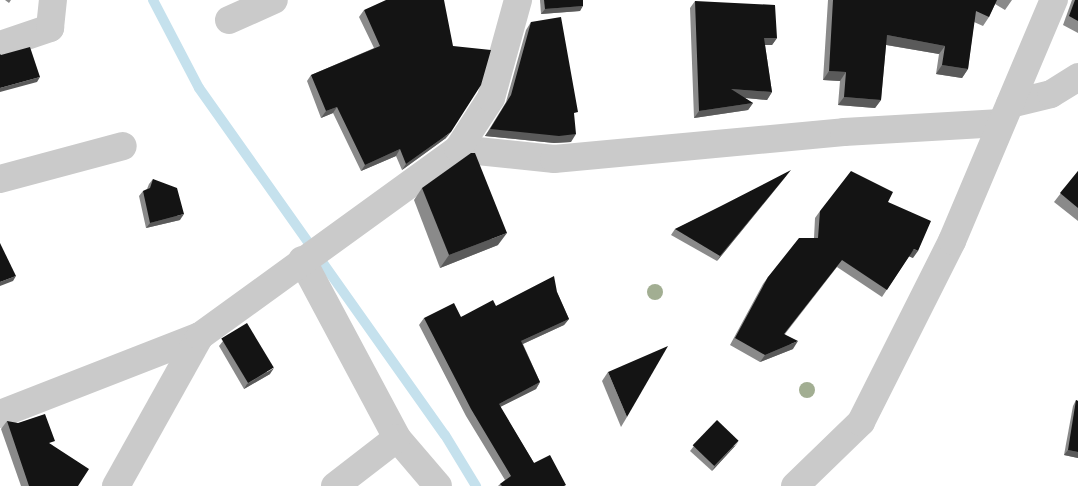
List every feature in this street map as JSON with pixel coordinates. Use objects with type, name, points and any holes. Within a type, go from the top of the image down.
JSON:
[{"type":"street","points":[[0,45],[50,28],[53,0]]},
{"type":"street","points":[[229,20],[274,0]]},
{"type":"street","points":[[0,414],[200,336],[302,260],[458,149],[491,98],[518,0]]},
{"type":"street","points":[[795,486],[861,422],[952,242],[1054,0]]},
{"type":"street","points":[[458,149],[554,159],[780,138],[1005,113],[1052,94],[1078,77]]},
{"type":"street","points":[[0,179],[122,146]]},
{"type":"street","points":[[302,260],[397,438],[438,486]]},
{"type":"street","points":[[116,486],[200,336]]},
{"type":"street","points":[[334,486],[397,438]]},
{"type":"building","points":[[386,0],[444,0],[453,46],[491,50],[481,85],[451,132],[406,164],[400,149],[365,165],[337,107],[326,111],[311,75],[380,46],[364,10]]},
{"type":"building","points":[[544,0],[583,0],[583,6],[545,9]]},
{"type":"building","points":[[833,0],[997,0],[989,17],[976,11],[968,69],[942,65],[945,46],[887,35],[881,100],[844,97],[846,72],[829,71]]},
{"type":"building","points":[[1075,0],[1078,0],[1078,21],[1069,16]]},
{"type":"building","points":[[695,1],[775,5],[777,38],[764,38],[772,92],[731,89],[753,103],[699,111]]},
{"type":"building","points":[[561,17],[578,112],[574,113],[576,134],[559,136],[490,129],[511,95],[531,22]]},
{"type":"building","points":[[30,47],[40,77],[0,88],[0,54]]},
{"type":"building","points":[[471,153],[475,153],[507,233],[449,255],[422,188]]},
{"type":"building","points":[[791,170],[720,256],[675,229],[721,206]]},
{"type":"building","points":[[851,171],[893,192],[888,202],[931,221],[918,251],[914,249],[887,290],[842,260],[784,334],[798,341],[765,355],[735,338],[768,277],[799,238],[818,238],[820,211]]},
{"type":"building","points":[[1078,171],[1078,208],[1060,193]]},
{"type":"building","points":[[153,179],[177,188],[184,214],[150,223],[143,191],[150,188]]},
{"type":"building","points":[[0,243],[16,276],[0,282]]},
{"type":"building","points":[[554,276],[557,292],[569,319],[521,341],[540,382],[499,404],[534,463],[550,455],[566,485],[502,486],[500,484],[511,476],[471,409],[424,318],[454,303],[461,317],[493,300],[496,306]]},
{"type":"building","points":[[247,323],[274,368],[248,383],[221,338]]},
{"type":"building","points":[[668,346],[627,417],[608,372]]},
{"type":"building","points":[[1076,400],[1078,401],[1078,452],[1068,450]]},
{"type":"building","points":[[45,414],[55,441],[49,443],[89,469],[78,486],[29,486],[7,421],[18,423]]},
{"type":"building","points":[[717,420],[739,441],[714,466],[693,445]]},
{"type":"waterway","points":[[153,0],[199,88],[445,435],[476,486]]}]
